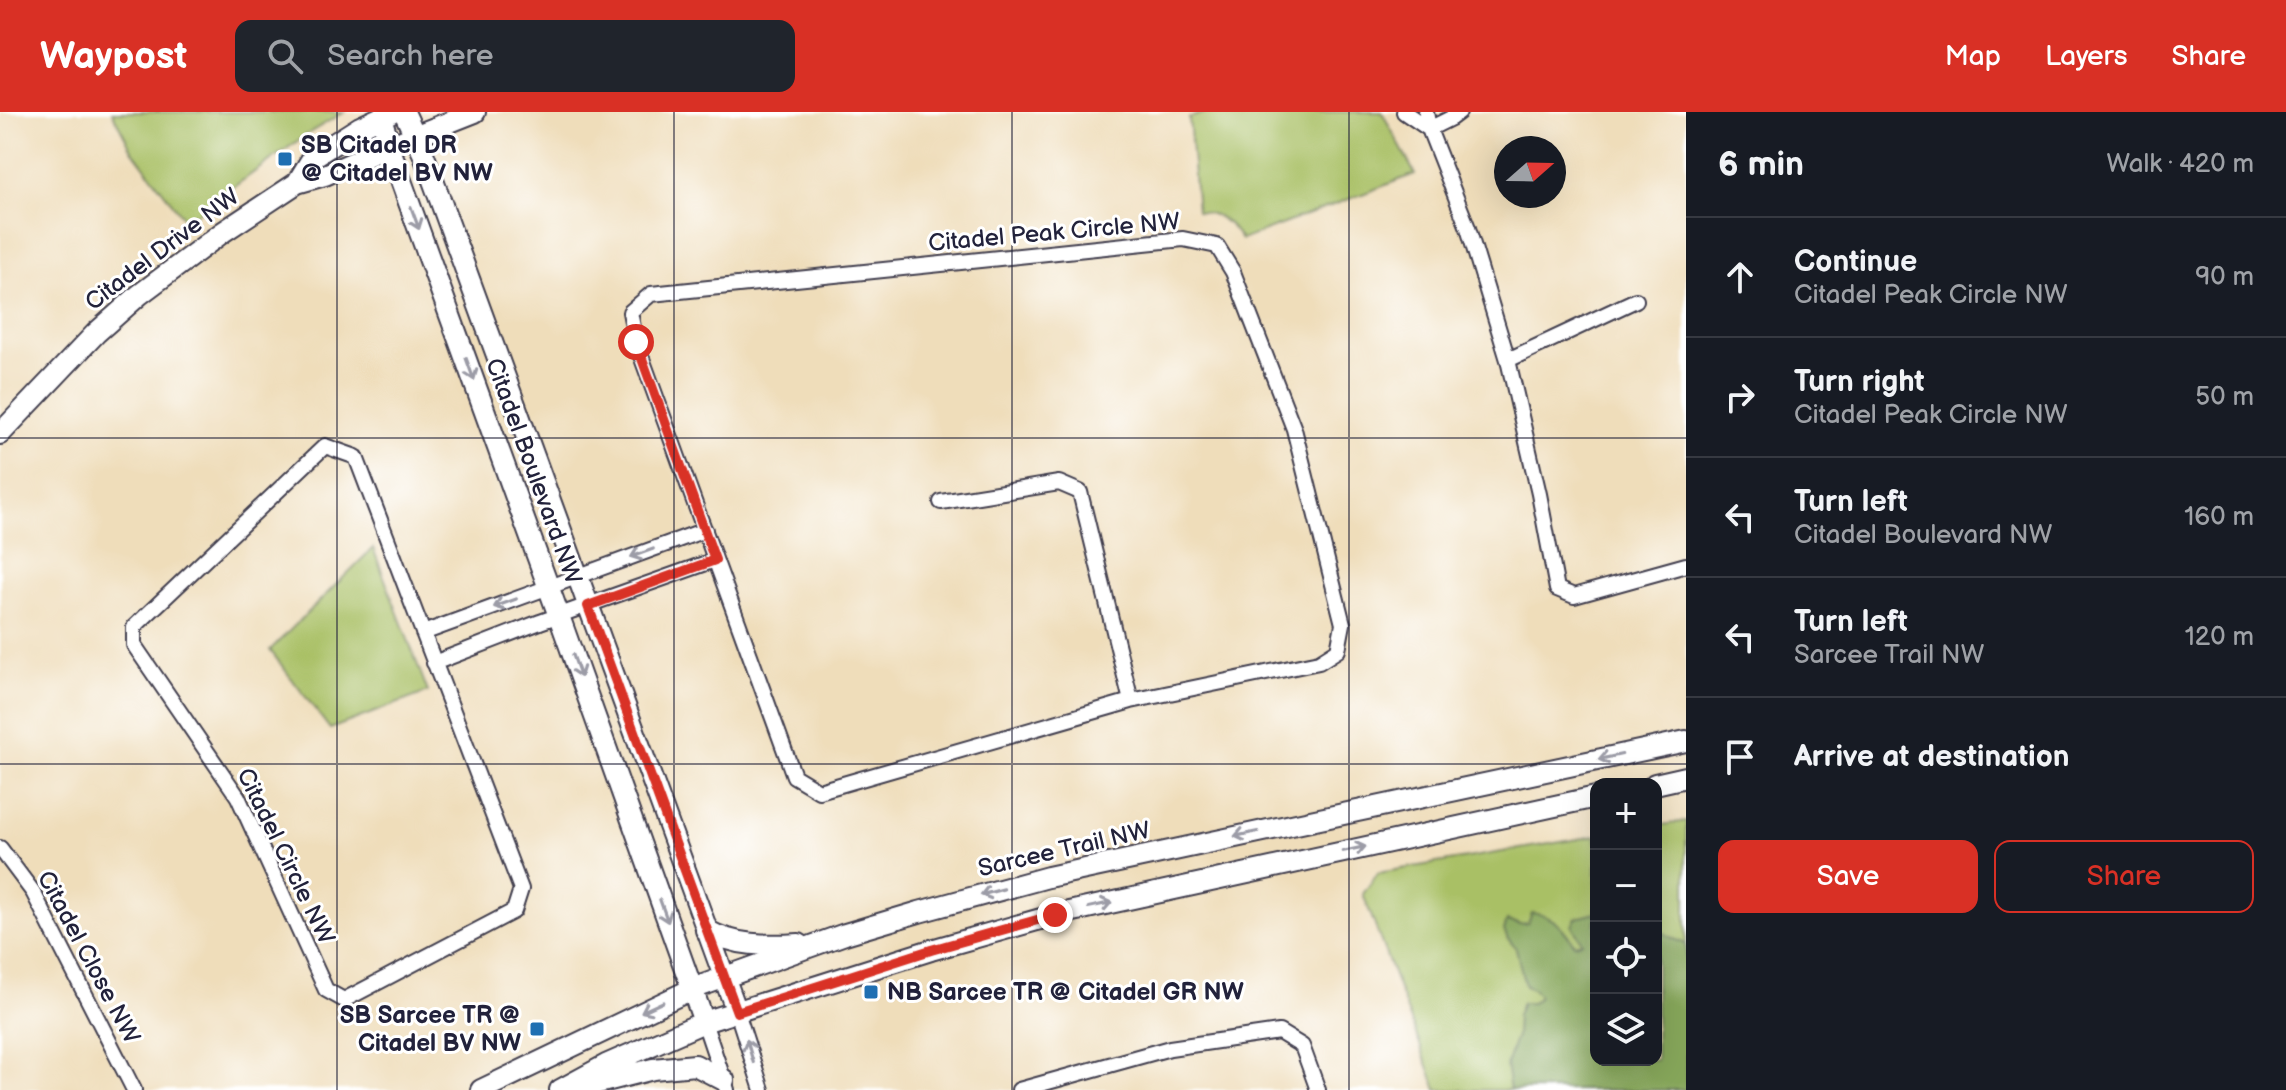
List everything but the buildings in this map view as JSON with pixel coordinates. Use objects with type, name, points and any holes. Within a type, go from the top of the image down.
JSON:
[{"type":"main road","name":"Citadel Boulevard NW","points":[[404,112],[579,576],[737,1012]]},
{"type":"main road","name":"Citadel Drive NW","points":[[0,434],[96,333],[139,295],[223,232],[297,183],[325,175],[475,112]]},
{"type":"main road","name":"Citadel Boulevard NW","points":[[387,115],[389,146],[704,1022]]},
{"type":"main road","name":"Citadel Drive NW","points":[[297,183],[313,157],[360,127],[387,115]]},
{"type":"main road","name":"Sarcee Trail NW","points":[[481,1090],[692,989],[919,912],[1048,877],[1686,741]]},
{"type":"main road","points":[[1662,782],[1686,777]]},
{"type":"main road","points":[[560,1090],[606,1065],[704,1022],[931,950],[1055,915],[1590,798]]},
{"type":"main road","points":[[706,930],[718,937],[766,946],[822,943]]},
{"type":"main road","points":[[570,1090],[653,1069],[695,1065],[725,1085]]},
{"type":"street","points":[[1404,112],[1429,129]]},
{"type":"street","points":[[1426,112],[1429,129],[1468,228],[1508,360],[1557,589],[1574,596],[1686,565]]},
{"type":"street","points":[[1429,129],[1459,112]]},
{"type":"street","name":"Citadel Peak Circle NW","points":[[1183,239],[1217,246],[1233,272],[1294,429],[1343,624],[1338,650],[1319,662],[1131,701],[819,791],[794,776],[636,342],[630,312],[651,294],[1183,239]]},
{"type":"street","points":[[1508,360],[1636,300]]},
{"type":"street","name":"Citadel Circle NW","points":[[325,446],[356,457],[423,633],[521,889],[514,911],[344,1000],[326,990],[238,797],[134,645],[134,627],[325,446]]},
{"type":"street","points":[[941,502],[1059,483],[1080,492],[1131,701]]},
{"type":"street","points":[[423,633],[705,530]]},
{"type":"street","points":[[434,663],[715,560]]},
{"type":"street","name":"Citadel Close NW","points":[[0,848],[33,892],[134,1090]]},
{"type":"street","points":[[737,1012],[762,1090]]},
{"type":"street","points":[[704,1022],[725,1085]]},
{"type":"street","points":[[1019,1090],[1170,1048],[1279,1032],[1302,1046],[1318,1090]]},
{"type":"green space","points":[[112,112],[344,112],[306,135],[186,221],[132,150]]},
{"type":"green space","points":[[1208,112],[1382,112],[1415,174],[1241,240],[1223,220],[1197,211],[1189,118]]},
{"type":"green space","points":[[373,548],[428,692],[330,729],[270,650]]},
{"type":"green space","points":[[1686,821],[1686,1090],[1437,1090],[1363,894],[1378,873],[1590,837],[1590,1066],[1662,1066],[1662,825]]},
{"type":"green space","points":[[1532,913],[1546,916],[1566,932],[1574,944],[1582,942],[1572,926],[1576,918],[1590,914],[1590,1066],[1662,1066],[1662,932],[1686,944],[1686,1090],[1510,1090],[1506,1065],[1516,1036],[1517,1015],[1522,1003],[1532,1003],[1539,997],[1534,990],[1525,986],[1516,948],[1504,930],[1507,921],[1528,923]]},
{"type":"place","name":"SB Citadel DR @ Citadel BV NW","points":[[285,159]]},
{"type":"place","name":"NB Sarcee TR @ Citadel GR NW","points":[[871,992]]},
{"type":"place","name":"SB Sarcee TR @ Citadel BV NW","points":[[537,1029]]},
{"type":"route","points":[[636,342],[715,560],[588,606],[737,1012],[931,950],[1055,915]]}]
